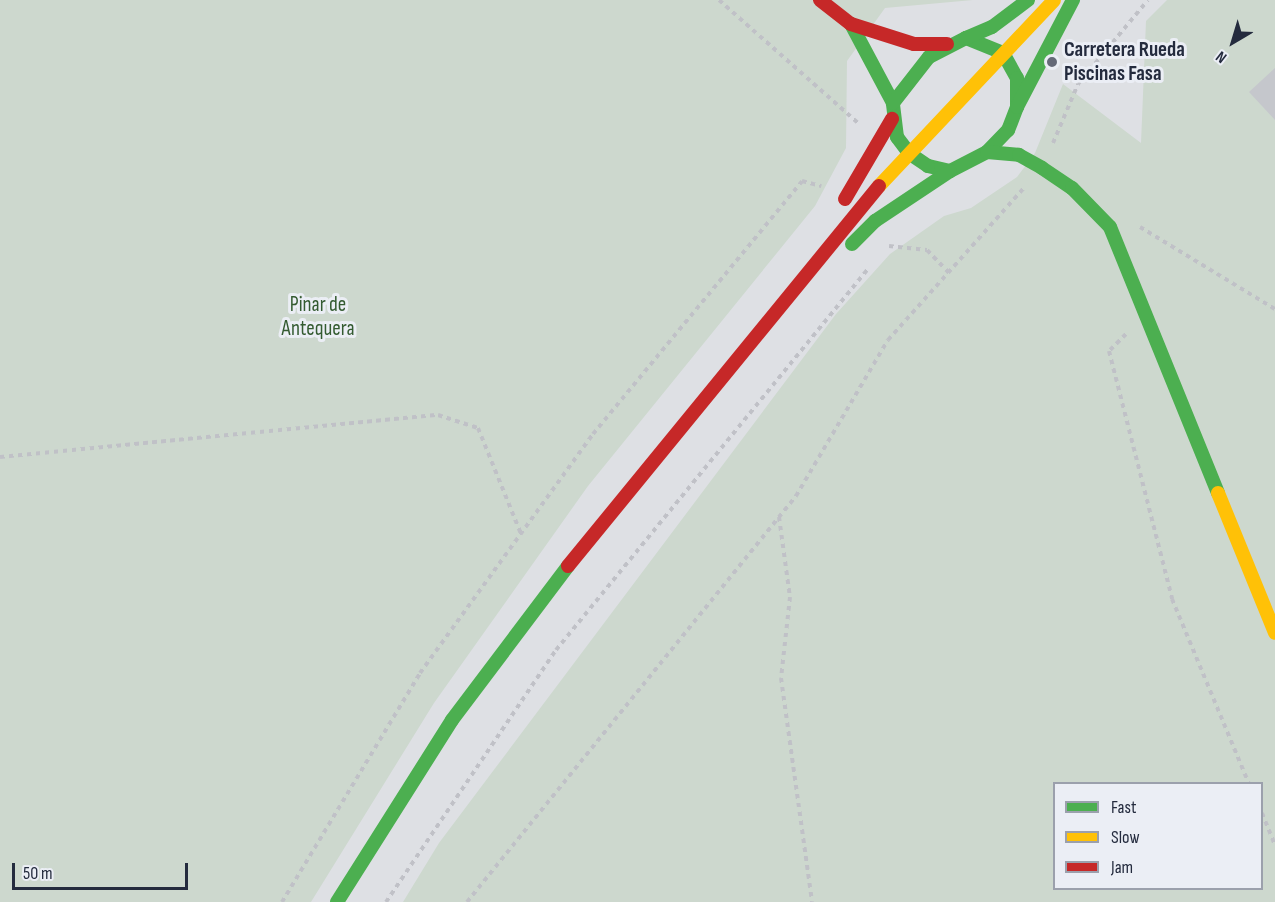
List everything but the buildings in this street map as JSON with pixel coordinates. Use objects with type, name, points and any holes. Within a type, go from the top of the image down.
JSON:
[{"type":"main road","points":[[820,0],[850,24],[914,44],[947,44],[966,38],[992,27],[1028,0]]},
{"type":"main road","points":[[337,902],[452,720],[547,592],[909,153],[1054,0]]},
{"type":"main road","points":[[681,453],[872,224],[950,171],[987,153],[1008,130],[1017,107],[1073,0]]},
{"type":"main road","points":[[839,206],[892,119],[893,103],[850,24]]},
{"type":"main road","points":[[966,38],[1003,53],[1017,78],[1017,107]]},
{"type":"main road","points":[[893,103],[929,57],[947,44]]},
{"type":"main road","points":[[892,119],[909,153],[928,166],[950,171]]},
{"type":"main road","points":[[1008,130],[1019,155]]},
{"type":"main road","points":[[987,153],[1019,155],[1042,168],[1072,188],[1110,227],[1275,633]]},
{"type":"main road","points":[[547,592],[611,488]]},
{"type":"main road","points":[[547,592],[652,490]]},
{"type":"path","points":[[719,0],[867,131]]},
{"type":"path","points":[[467,902],[779,517],[888,340],[950,274],[1042,168],[1078,84],[1148,0]]},
{"type":"path","points":[[282,902],[420,673],[592,434],[802,181],[815,180],[839,206]]},
{"type":"path","points":[[1133,223],[1275,309]]},
{"type":"path","points":[[872,224],[888,246],[927,250],[950,274]]},
{"type":"path","points":[[872,224],[894,238],[880,255]]},
{"type":"path","points":[[386,902],[556,650],[873,264]]},
{"type":"path","points":[[1146,313],[1109,351],[1172,599],[1249,782]]},
{"type":"path","points":[[0,457],[438,415],[478,428],[521,534]]},
{"type":"path","points":[[779,517],[790,597],[781,678],[812,902]]},
{"type":"path","points":[[1263,815],[1275,845]]},
{"type":"green space","name":"Pinar de Antequera","points":[[0,0],[973,0],[885,8],[847,61],[846,148],[815,206],[588,486],[434,703],[311,902],[0,902]]},
{"type":"green space","points":[[1167,0],[1275,0],[1275,902],[403,902],[439,843],[836,314],[890,254],[944,216],[971,208],[1017,177],[1035,153],[1063,84],[1141,143],[1146,21]]},
{"type":"traffic: fast","points":[[966,38],[992,27],[1028,0]]},
{"type":"traffic: fast","points":[[1017,107],[1073,0]]},
{"type":"traffic: fast","points":[[851,24],[893,103]]},
{"type":"traffic: fast","points":[[966,38],[1003,53],[1017,78],[1017,107],[1008,130],[987,152],[950,171],[928,166],[909,153],[897,137],[893,103],[929,57],[966,38]]},
{"type":"traffic: fast","points":[[987,152],[1019,155],[1042,168],[1072,188],[1110,227],[1218,493]]},
{"type":"traffic: fast","points":[[852,244],[875,221],[950,171]]},
{"type":"traffic: fast","points":[[337,902],[452,720],[568,566]]},
{"type":"traffic: slow","points":[[879,186],[1054,0]]},
{"type":"traffic: slow","points":[[1218,493],[1275,633]]},
{"type":"traffic: jam","points":[[820,0],[851,24],[914,44],[947,44]]},
{"type":"traffic: jam","points":[[845,199],[892,119]]},
{"type":"traffic: jam","points":[[568,566],[879,186]]},
{"type":"place","name":"Carretera Rueda Piscinas Fasa","points":[[1052,62]]}]
